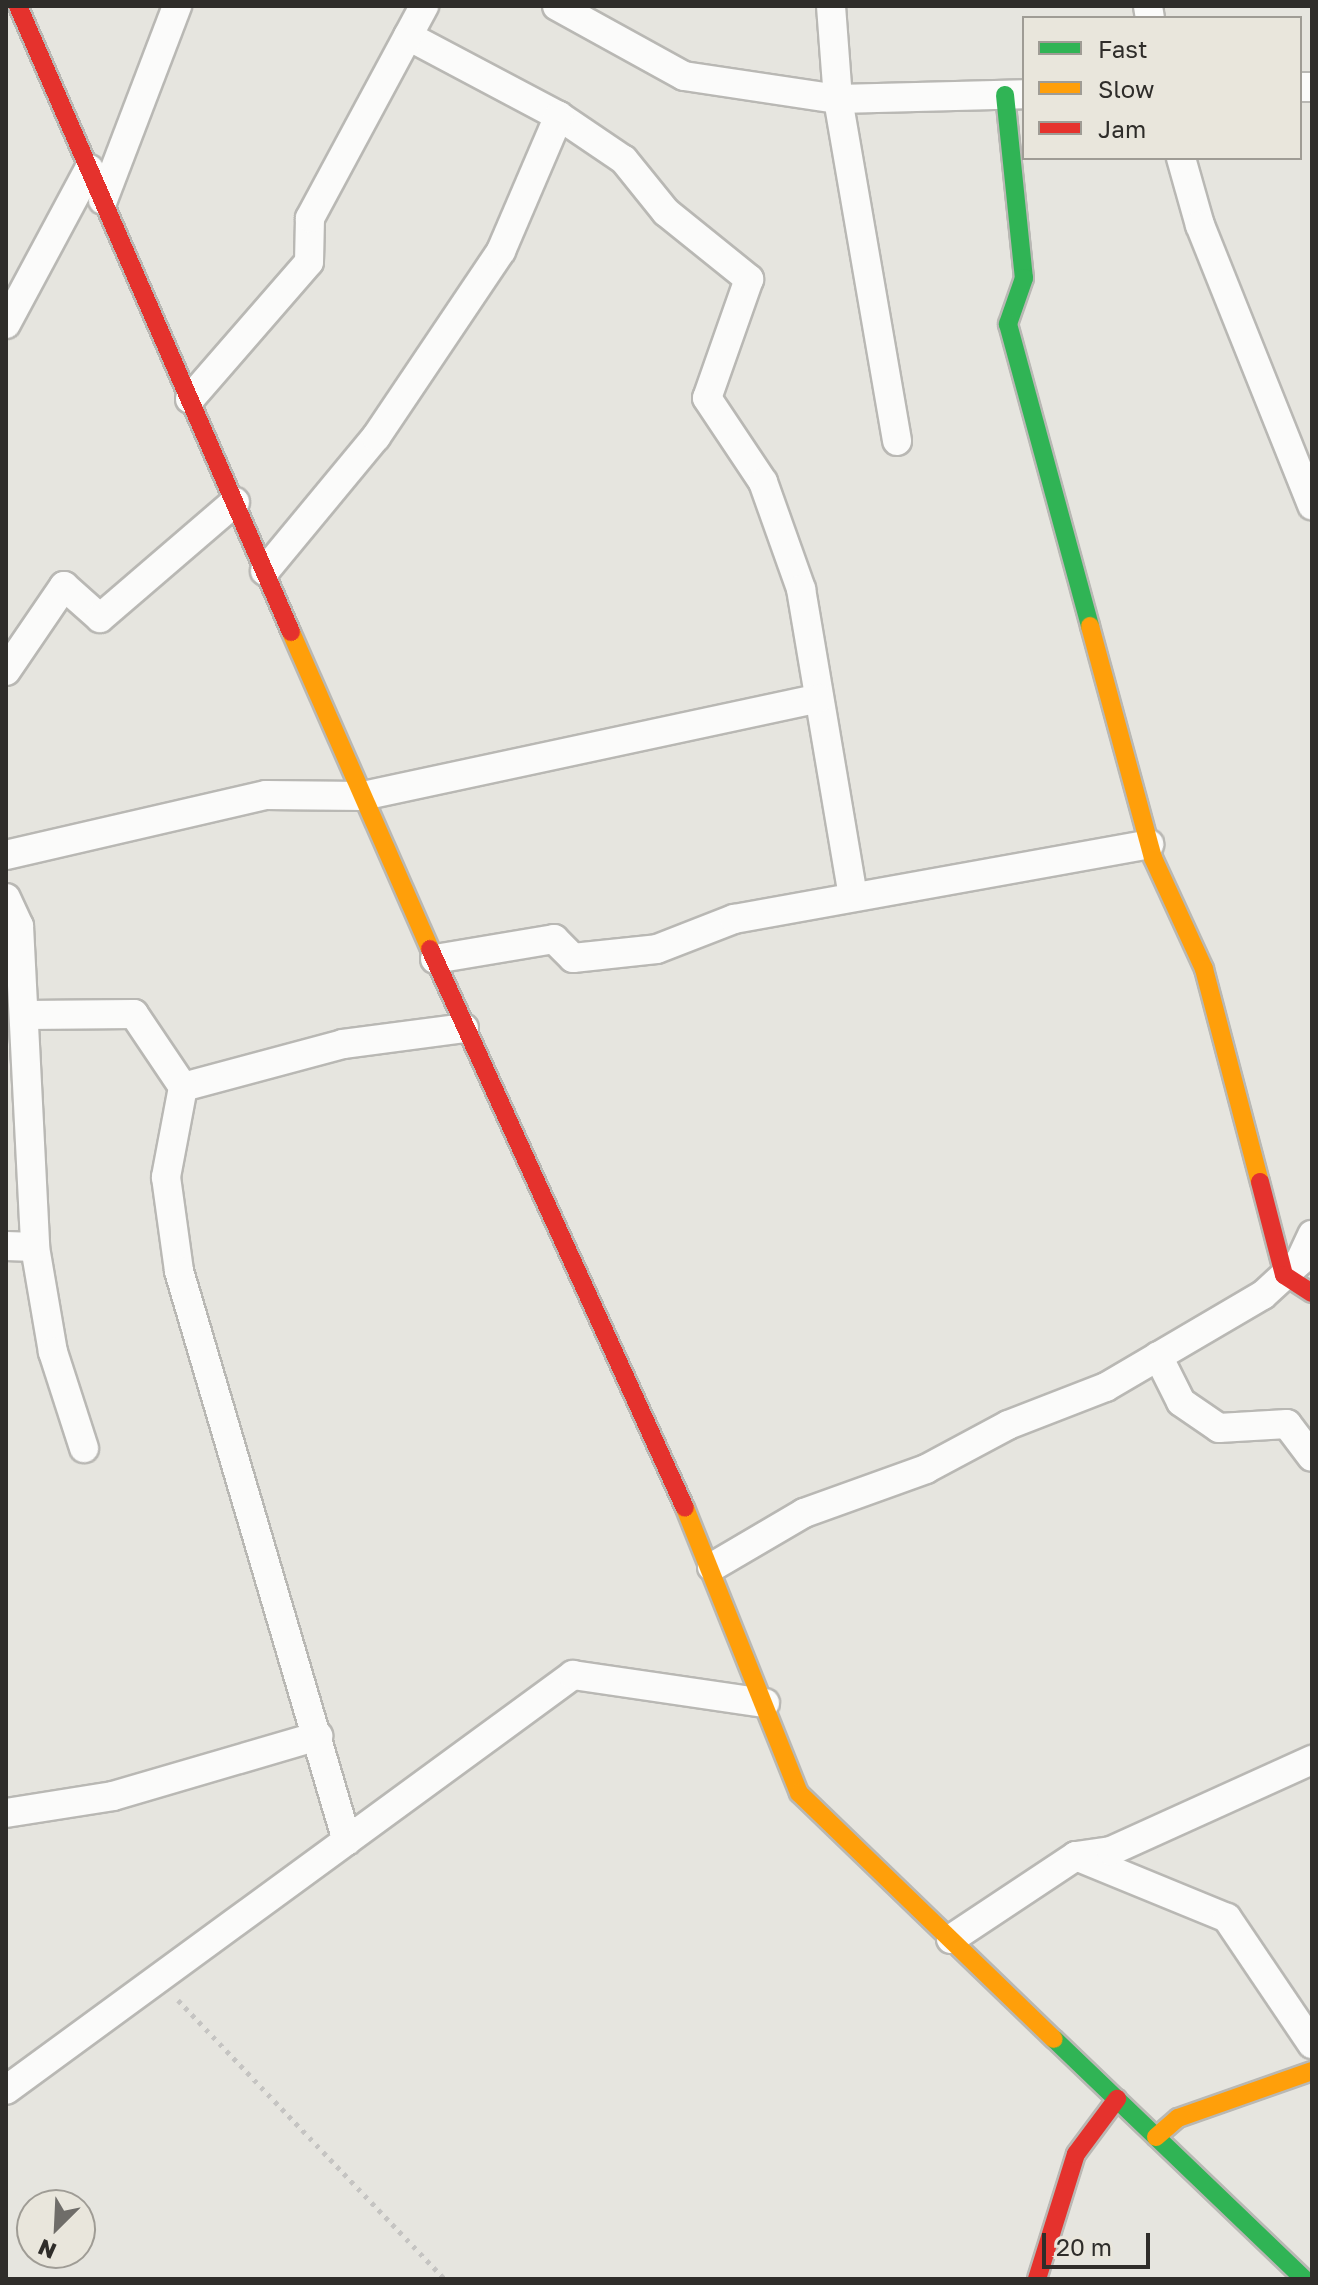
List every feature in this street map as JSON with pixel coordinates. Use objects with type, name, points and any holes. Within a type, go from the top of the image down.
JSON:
[{"type":"street","points":[[18,6],[464,1028],[712,1567],[799,1793],[1304,2279]]},
{"type":"street","points":[[103,200],[177,6]]},
{"type":"street","points":[[190,399],[309,262],[310,218],[424,6]]},
{"type":"street","points":[[557,6],[684,76],[838,99],[1015,95],[1024,278],[1008,324],[1149,844],[1204,969],[1284,1275],[1312,1293]]},
{"type":"street","points":[[831,6],[838,99],[897,441]]},
{"type":"street","points":[[408,36],[559,116],[624,160],[666,212],[749,279],[707,398],[763,482],[801,589],[853,897]]},
{"type":"street","points":[[265,571],[376,437],[501,251],[559,116]]},
{"type":"street","points":[[1182,160],[1200,225],[1312,505]]},
{"type":"street","points":[[6,324],[89,169]]},
{"type":"street","points":[[6,671],[64,586],[100,618],[235,502]]},
{"type":"street","points":[[6,856],[266,795],[363,796],[819,698]]},
{"type":"street","points":[[435,959],[554,939],[573,958],[657,949],[734,919],[1149,844]]},
{"type":"street","points":[[6,898],[19,926],[26,1015],[35,1247],[53,1352],[84,1448]]},
{"type":"street","points":[[26,1015],[134,1014],[183,1087],[166,1177],[179,1271],[347,1841]]},
{"type":"street","points":[[183,1087],[343,1044],[464,1028]]},
{"type":"street","points":[[712,1567],[804,1513],[926,1469],[1008,1425],[1106,1387],[1284,1275],[1312,1235]]},
{"type":"street","points":[[6,1246],[35,1247]]},
{"type":"street","points":[[1158,1356],[1181,1402],[1219,1428],[1287,1424],[1312,1457]]},
{"type":"street","points":[[6,2090],[573,1675],[765,1703]]},
{"type":"street","points":[[6,1813],[113,1796],[318,1736]]},
{"type":"street","points":[[951,1939],[1076,1856],[1111,1851],[1312,1760]]},
{"type":"street","points":[[1076,1856],[1227,1918],[1312,2044]]},
{"type":"street","points":[[1156,2137],[1178,2118],[1312,2071]]},
{"type":"street","points":[[1037,2279],[1076,2154],[1117,2099]]},
{"type":"path","points":[[158,1979],[445,2279]]},
{"type":"traffic: fast","points":[[1005,95],[1024,278],[1008,324],[1090,626]]},
{"type":"traffic: fast","points":[[1054,2039],[1304,2279]]},
{"type":"traffic: slow","points":[[1090,626],[1153,858],[1204,969],[1260,1182]]},
{"type":"traffic: slow","points":[[291,632],[430,949]]},
{"type":"traffic: slow","points":[[685,1508],[799,1793],[1054,2039]]},
{"type":"traffic: slow","points":[[1156,2137],[1178,2118],[1312,2071]]},
{"type":"traffic: jam","points":[[18,6],[291,632]]},
{"type":"traffic: jam","points":[[430,949],[685,1508]]},
{"type":"traffic: jam","points":[[1260,1182],[1284,1275],[1312,1293]]},
{"type":"traffic: jam","points":[[1037,2279],[1076,2154],[1117,2099]]}]
